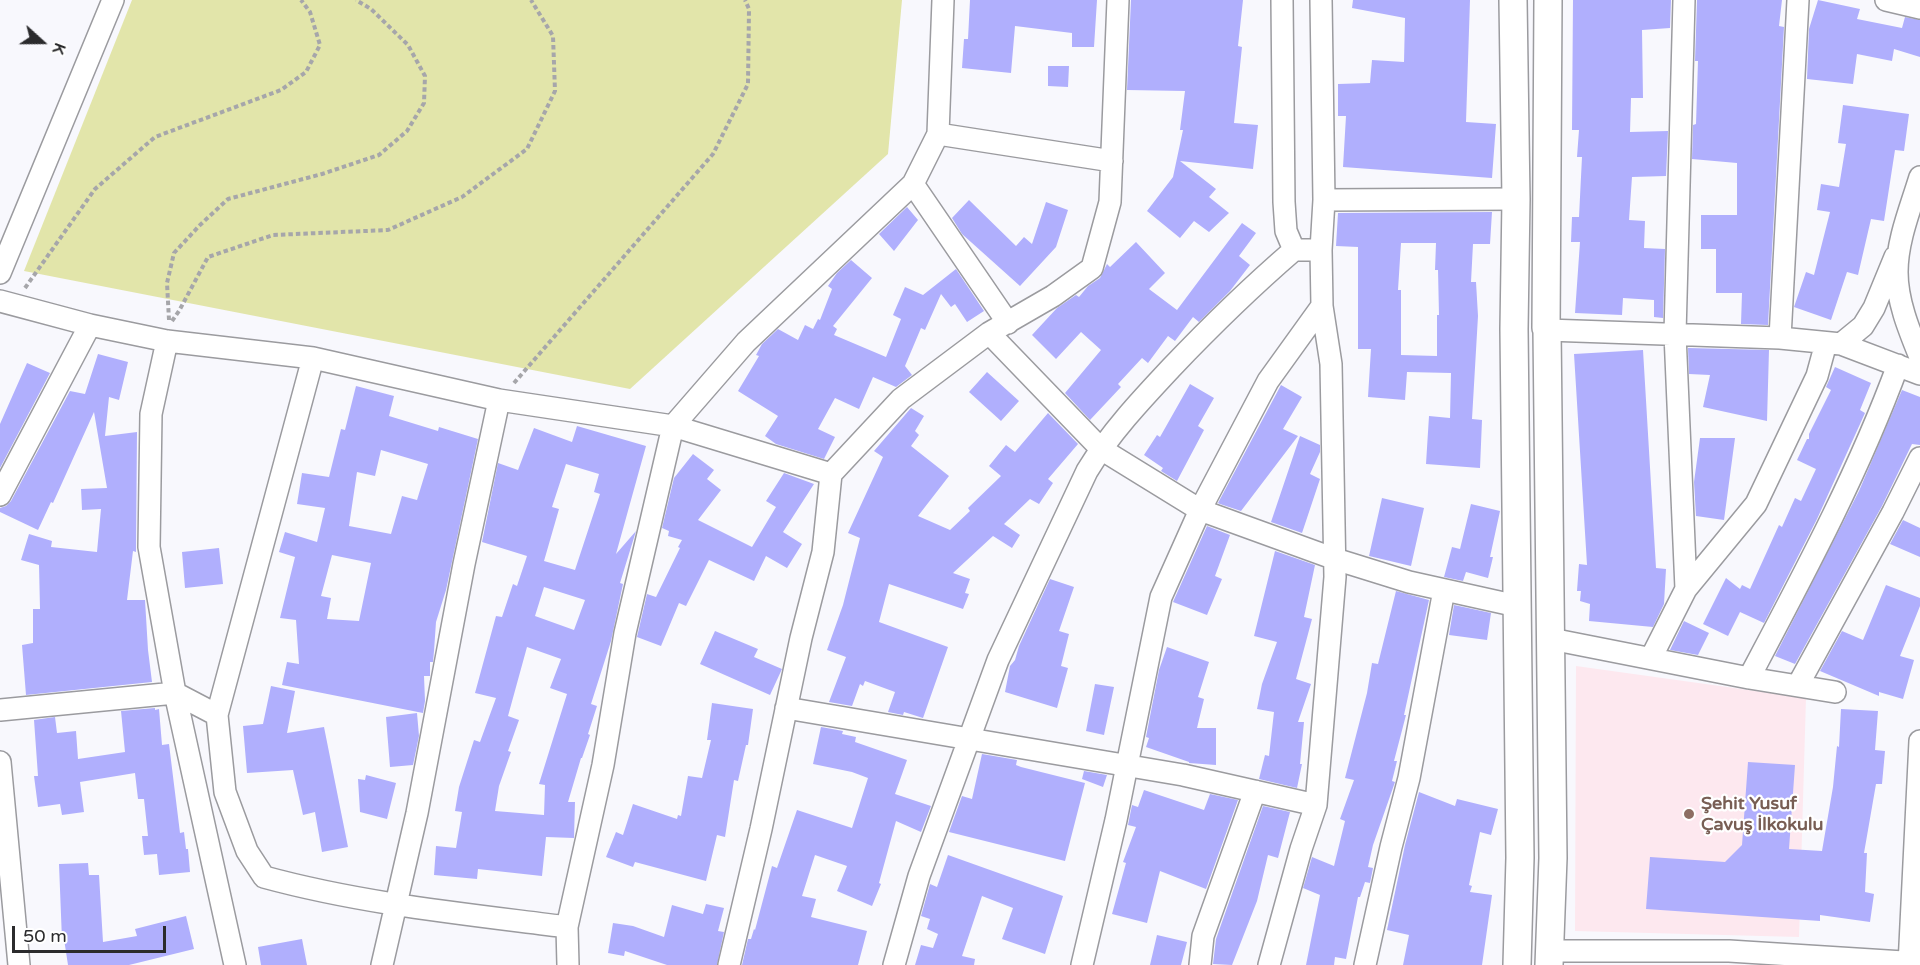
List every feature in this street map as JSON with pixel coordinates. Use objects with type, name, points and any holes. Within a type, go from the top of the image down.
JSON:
[{"type":"main road","points":[[1513,0],[1520,858],[1517,965]]},
{"type":"main road","points":[[1548,0],[1546,316],[1553,858],[1549,958]]},
{"type":"street","points":[[0,273],[113,0]]},
{"type":"street","points":[[570,964],[567,927],[603,765],[625,633],[674,426],[746,342],[913,184],[938,134],[944,0]]},
{"type":"street","points":[[729,965],[761,829],[801,638],[823,552],[831,474],[901,399],[989,333],[1053,296],[1092,268],[1110,202],[1118,0]]},
{"type":"street","points":[[1282,0],[1285,221],[1286,231],[1294,249]]},
{"type":"street","points":[[1269,965],[1301,849],[1316,805],[1332,620],[1335,559],[1331,364],[1322,306],[1321,250],[1323,200],[1321,0]]},
{"type":"street","points":[[1684,0],[1675,334],[1686,589]]},
{"type":"street","points":[[1780,338],[1798,0]]},
{"type":"street","points":[[1886,0],[1920,8]]},
{"type":"street","points":[[938,134],[1112,161]]},
{"type":"street","points":[[1651,658],[1686,589],[1756,504],[1834,343],[1863,326],[1874,308],[1899,245],[1920,177]]},
{"type":"street","points":[[913,184],[1008,323]]},
{"type":"street","points":[[1323,200],[1516,199]]},
{"type":"street","points":[[1899,245],[1897,273],[1905,319],[1920,357]]},
{"type":"street","points":[[894,965],[919,876],[998,660],[1087,471],[1101,449],[1142,398],[1255,283],[1294,249],[1321,250]]},
{"type":"street","points":[[6,303],[90,325],[166,341],[313,358],[499,400],[674,426],[831,474]]},
{"type":"street","points":[[1082,965],[1127,765],[1161,597],[1200,510],[1268,381],[1322,306]]},
{"type":"street","points":[[0,495],[90,325]]},
{"type":"street","points":[[1547,330],[1780,338],[1834,343],[1920,374]]},
{"type":"street","points":[[989,333],[1101,449],[1200,510],[1335,559],[1409,582],[1517,606]]},
{"type":"street","points":[[166,341],[151,414],[148,547],[175,693],[234,965]]},
{"type":"street","points":[[313,358],[217,715],[225,792],[247,851],[264,877],[306,888],[395,904],[567,927]]},
{"type":"street","points":[[1749,678],[1834,516],[1899,365]]},
{"type":"street","points":[[382,965],[417,813],[464,564],[499,400]]},
{"type":"street","points":[[1798,684],[1893,512],[1920,458]]},
{"type":"street","points":[[1365,965],[1408,778],[1444,590]]},
{"type":"street","points":[[1551,639],[1749,678],[1798,684],[1835,692]]},
{"type":"street","points":[[0,710],[175,693],[217,715]]},
{"type":"street","points":[[786,708],[1127,765],[1316,805]]},
{"type":"street","points":[[1549,958],[1729,958],[1913,963],[1920,741]]},
{"type":"street","points":[[0,762],[19,965]]},
{"type":"street","points":[[1200,965],[1203,936],[1255,791]]},
{"type":"path","points":[[6,303],[95,189],[155,137],[281,90],[306,72],[320,45],[310,12],[301,0]]},
{"type":"path","points":[[356,0],[371,9],[408,45],[425,76],[424,103],[407,131],[379,155],[322,174],[228,199],[174,253],[167,283],[170,324],[208,258],[273,235],[388,230],[462,197],[527,149],[555,92],[553,36],[531,0]]},
{"type":"path","points":[[499,400],[713,154],[748,84],[749,9],[746,0]]},
{"type":"shaded area","name":"Şehit Yusuf Çavuş İlkokulu","points":[[1576,666],[1806,698],[1799,937],[1575,931]]},
{"type":"green space","points":[[132,0],[902,0],[888,154],[630,389],[24,271]]},
{"type":"building","points":[[970,0],[1097,0],[1094,47],[1072,47],[1072,33],[1015,26],[1011,73],[962,68],[964,39],[968,39]]},
{"type":"building","points":[[1131,0],[1243,0],[1238,46],[1242,47],[1234,123],[1258,125],[1253,169],[1180,161],[1216,189],[1209,197],[1229,213],[1209,232],[1194,221],[1180,238],[1147,211],[1173,177],[1183,130],[1180,130],[1185,91],[1127,90]]},
{"type":"building","points":[[1353,0],[1470,0],[1466,122],[1496,124],[1492,178],[1343,167],[1346,116],[1338,116],[1338,84],[1370,83],[1372,60],[1404,62],[1405,18],[1352,8]]},
{"type":"building","points":[[1573,0],[1671,0],[1670,28],[1642,30],[1643,98],[1631,98],[1630,132],[1668,131],[1666,176],[1632,177],[1629,220],[1645,221],[1644,248],[1665,249],[1663,318],[1654,317],[1654,300],[1623,298],[1622,315],[1575,313],[1580,242],[1571,242],[1572,217],[1579,217],[1582,157],[1577,157],[1579,130],[1572,130]]},
{"type":"building","points":[[1697,0],[1782,0],[1779,26],[1784,27],[1768,325],[1741,324],[1742,293],[1716,293],[1716,249],[1701,249],[1701,215],[1737,215],[1737,163],[1692,159],[1693,125],[1696,124],[1698,61],[1695,61]]},
{"type":"building","points":[[1818,0],[1860,9],[1857,19],[1902,28],[1905,17],[1920,20],[1920,57],[1894,49],[1892,61],[1857,54],[1853,84],[1807,79],[1809,29]]},
{"type":"building","points":[[1048,66],[1069,66],[1068,87],[1048,86]]},
{"type":"building","points":[[1843,105],[1909,114],[1904,151],[1895,150],[1884,221],[1871,219],[1858,275],[1847,272],[1831,320],[1794,307],[1806,272],[1814,275],[1830,212],[1817,210],[1821,184],[1839,187],[1846,144],[1838,143]]},
{"type":"building","points":[[969,200],[1016,246],[1024,237],[1032,244],[1046,202],[1068,210],[1056,247],[1020,286],[962,234],[952,218]]},
{"type":"building","points":[[907,207],[918,220],[894,251],[879,234]]},
{"type":"building","points":[[1492,212],[1490,244],[1473,244],[1471,282],[1476,282],[1478,316],[1472,419],[1482,420],[1480,468],[1426,464],[1429,416],[1450,418],[1451,373],[1407,372],[1405,400],[1368,397],[1371,349],[1358,349],[1358,247],[1336,246],[1338,213]],"holes":[[[1401,243],[1436,243],[1435,270],[1438,270],[1439,315],[1437,315],[1437,356],[1401,355],[1401,290],[1398,290]]]},
{"type":"building","points":[[1242,223],[1256,233],[1239,256],[1250,265],[1230,291],[1199,322],[1193,317],[1175,341],[1168,336],[1148,363],[1142,358],[1118,384],[1121,387],[1090,420],[1065,393],[1101,350],[1081,332],[1056,359],[1032,335],[1057,308],[1076,295],[1079,297],[1088,286],[1100,278],[1107,264],[1110,267],[1136,242],[1165,273],[1149,289],[1177,310]]},
{"type":"building","points":[[851,260],[872,278],[833,326],[837,329],[834,335],[886,357],[901,319],[893,315],[905,287],[923,295],[956,269],[984,311],[967,322],[955,304],[951,307],[941,294],[925,330],[921,328],[905,366],[912,375],[896,387],[873,377],[859,409],[835,398],[818,429],[835,437],[824,459],[776,444],[765,436],[778,416],[738,391],[759,356],[756,355],[762,344],[778,329],[798,340],[805,325],[813,329],[818,319],[820,320],[832,289],[828,286],[837,273]]},
{"type":"building","points":[[1688,348],[1769,350],[1767,421],[1703,407],[1710,375],[1689,374]]},
{"type":"building","points":[[1643,350],[1656,568],[1666,569],[1664,604],[1653,627],[1589,621],[1590,604],[1580,601],[1581,591],[1577,591],[1579,564],[1587,565],[1574,354]]},
{"type":"building","points":[[98,354],[128,362],[119,400],[109,397],[105,436],[137,432],[136,552],[133,551],[127,600],[145,600],[152,682],[26,695],[22,645],[33,643],[33,609],[40,609],[39,565],[21,560],[29,534],[52,541],[51,547],[97,552],[101,509],[82,510],[81,489],[107,488],[94,412],[53,503],[51,502],[38,530],[0,512],[0,508],[11,501],[70,391],[85,394]]},
{"type":"building","points":[[27,363],[50,373],[0,468],[0,424]]},
{"type":"building","points":[[1835,367],[1871,383],[1860,410],[1865,413],[1817,519],[1764,623],[1740,612],[1728,636],[1703,624],[1726,578],[1740,589],[1742,585],[1750,589],[1779,525],[1782,527],[1795,498],[1801,501],[1816,469],[1797,460],[1831,390],[1826,387]]},
{"type":"building","points":[[987,372],[1019,401],[1001,421],[969,392]]},
{"type":"building","points":[[1190,384],[1214,398],[1198,426],[1204,430],[1177,481],[1161,471],[1163,468],[1144,455],[1157,435],[1160,437]]},
{"type":"building","points":[[1281,385],[1302,397],[1283,429],[1298,436],[1241,511],[1218,503]]},
{"type":"building","points":[[356,386],[394,396],[389,416],[438,431],[439,427],[478,439],[446,590],[436,622],[430,676],[424,676],[423,713],[282,685],[287,662],[299,664],[296,620],[280,618],[295,557],[279,552],[285,532],[317,542],[325,508],[297,504],[302,473],[329,477],[341,429],[345,430]],"holes":[[[381,450],[428,464],[417,500],[402,496],[391,534],[349,526],[357,472],[375,476]],[[332,555],[371,563],[359,621],[327,619],[331,598],[321,596]]]},
{"type":"building","points":[[1902,390],[1920,397],[1920,445],[1912,444],[1882,506],[1795,664],[1775,656],[1859,491]]},
{"type":"building","points":[[911,408],[924,416],[915,431],[919,435],[911,446],[949,476],[918,516],[950,530],[970,511],[968,508],[1001,476],[989,466],[1006,445],[1015,452],[1048,413],[1078,444],[1048,479],[1053,483],[1039,504],[1030,499],[1004,524],[1020,535],[1012,548],[993,536],[953,573],[970,579],[965,593],[969,594],[963,609],[889,584],[879,622],[948,647],[923,718],[904,712],[903,715],[888,712],[895,692],[865,681],[863,686],[860,684],[852,706],[829,702],[846,657],[827,650],[843,605],[860,538],[848,533],[883,457],[874,451]]},
{"type":"building","points":[[577,426],[646,446],[616,554],[636,531],[620,583],[623,584],[611,641],[591,704],[597,706],[588,734],[590,735],[568,802],[575,802],[574,838],[546,837],[542,876],[478,869],[477,879],[434,875],[436,846],[456,848],[462,812],[455,811],[459,787],[474,740],[480,742],[496,698],[475,693],[496,616],[502,617],[513,584],[517,586],[527,556],[482,542],[498,463],[518,470],[534,428],[572,442]],"holes":[[[566,464],[599,474],[594,492],[600,494],[575,570],[544,561],[559,509],[552,507]],[[544,587],[585,600],[574,630],[535,616]],[[527,647],[561,659],[550,688],[567,694],[539,784],[545,785],[544,815],[495,811],[499,786],[511,752],[508,751],[519,720],[508,716]]]},
{"type":"building","points":[[1300,436],[1320,445],[1320,452],[1310,474],[1320,479],[1302,533],[1271,522]]},
{"type":"building","points":[[1700,438],[1735,438],[1724,520],[1696,516],[1694,482]]},
{"type":"building","points":[[693,454],[714,470],[707,479],[721,490],[698,520],[752,547],[776,507],[766,501],[784,473],[814,484],[783,532],[802,544],[787,568],[766,556],[754,581],[709,560],[686,606],[679,603],[661,646],[637,637],[647,594],[656,597],[680,548],[678,547],[682,540],[668,536],[669,531],[662,528],[674,478]]},
{"type":"building","points":[[1382,498],[1424,508],[1411,566],[1369,556]]},
{"type":"building","points":[[1471,504],[1500,511],[1488,578],[1466,572],[1463,581],[1444,577],[1452,547],[1460,549]]},
{"type":"building","points":[[1903,520],[1920,528],[1920,557],[1890,544]]},
{"type":"building","points":[[1207,526],[1230,535],[1215,576],[1222,579],[1207,615],[1173,602]]},
{"type":"building","points":[[219,548],[223,584],[185,588],[182,552]]},
{"type":"building","points":[[1275,551],[1315,565],[1304,617],[1312,619],[1296,679],[1311,684],[1298,722],[1304,722],[1300,764],[1302,764],[1297,788],[1259,779],[1265,755],[1269,756],[1274,712],[1257,709],[1262,684],[1277,642],[1254,636]]},
{"type":"building","points":[[1050,579],[1074,587],[1059,631],[1069,634],[1061,666],[1068,668],[1057,708],[1005,692],[1010,666],[1015,660],[1019,646]]},
{"type":"building","points":[[1886,585],[1920,598],[1920,606],[1900,656],[1914,660],[1903,699],[1879,692],[1879,696],[1820,671],[1842,631],[1863,640]]},
{"type":"building","points":[[1396,591],[1429,600],[1404,715],[1406,715],[1394,761],[1397,761],[1392,781],[1395,782],[1373,845],[1368,867],[1373,868],[1370,883],[1365,882],[1360,897],[1358,897],[1346,959],[1335,957],[1334,965],[1306,965],[1320,895],[1303,888],[1312,857],[1334,866],[1345,821],[1340,819],[1354,780],[1345,778],[1367,693],[1372,663],[1378,664]]},
{"type":"building","points":[[1454,605],[1491,613],[1487,640],[1449,635]]},
{"type":"building","points":[[1684,621],[1709,633],[1698,655],[1670,650]]},
{"type":"building","points":[[715,631],[758,649],[754,657],[782,669],[770,695],[700,664]]},
{"type":"building","points":[[1167,647],[1209,662],[1198,697],[1204,699],[1197,728],[1216,728],[1216,765],[1189,763],[1146,747],[1159,670]]},
{"type":"building","points":[[1095,684],[1114,687],[1104,735],[1086,731]]},
{"type":"building","points":[[271,686],[295,691],[287,733],[324,727],[348,847],[322,852],[315,812],[303,815],[293,770],[247,773],[243,726],[263,724]]},
{"type":"building","points":[[712,703],[753,709],[748,745],[746,745],[738,781],[734,780],[725,837],[717,835],[706,881],[635,862],[633,867],[606,857],[616,832],[623,835],[633,804],[677,819],[678,815],[681,816],[688,776],[702,778],[711,740],[707,740]]},
{"type":"building","points":[[155,708],[155,710],[159,709],[162,745],[169,744],[180,833],[184,832],[190,872],[159,875],[157,854],[144,855],[142,836],[148,836],[144,799],[138,799],[135,773],[80,782],[84,812],[62,815],[60,804],[38,807],[34,776],[38,776],[34,720],[55,717],[57,733],[76,731],[78,759],[125,752],[121,711]]},
{"type":"building","points":[[1841,709],[1878,711],[1875,750],[1885,751],[1882,784],[1876,784],[1864,853],[1867,853],[1865,892],[1874,894],[1870,922],[1820,915],[1820,921],[1646,909],[1650,857],[1725,862],[1742,845],[1748,762],[1795,765],[1789,849],[1822,851],[1833,787],[1837,746],[1839,747]]},
{"type":"building","points":[[417,713],[419,736],[413,765],[390,767],[386,717]]},
{"type":"building","points":[[821,727],[843,731],[842,734],[856,737],[855,742],[907,760],[895,794],[931,806],[921,832],[896,821],[879,883],[881,884],[872,906],[837,891],[847,866],[815,855],[802,896],[816,899],[811,917],[867,931],[858,965],[742,965],[748,939],[751,939],[755,930],[772,866],[777,868],[797,810],[852,828],[868,778],[852,772],[813,764]]},
{"type":"building","points":[[982,754],[1017,760],[1016,765],[1021,767],[1085,783],[1065,861],[949,832],[962,796],[972,799]]},
{"type":"building","points":[[1084,771],[1107,775],[1103,787],[1082,779]]},
{"type":"building","points":[[366,775],[396,783],[387,819],[360,812],[358,779],[365,780]]},
{"type":"building","points":[[1144,790],[1204,810],[1210,794],[1238,800],[1206,889],[1160,871],[1147,923],[1112,914],[1126,863],[1123,862],[1136,827],[1128,825],[1132,805],[1138,807]]},
{"type":"building","points":[[1419,792],[1455,806],[1457,799],[1498,809],[1491,835],[1480,832],[1469,885],[1472,886],[1470,892],[1492,895],[1482,965],[1403,965],[1409,935],[1387,930]]},
{"type":"building","points":[[1263,806],[1290,812],[1278,858],[1268,855],[1257,901],[1232,965],[1213,964],[1216,939]]},
{"type":"building","points":[[948,855],[1063,896],[1045,954],[1002,939],[1013,908],[982,896],[962,956],[975,959],[974,965],[915,965],[921,945],[933,948],[938,934],[927,929],[930,919],[921,916],[930,884],[937,887]]},
{"type":"building","points":[[88,863],[89,875],[99,875],[103,942],[137,936],[135,929],[186,916],[194,949],[129,965],[68,965],[64,939],[62,940],[59,864]]},
{"type":"building","points":[[706,904],[724,908],[718,931],[724,932],[717,965],[667,965],[625,951],[624,956],[608,953],[613,923],[633,926],[664,937],[672,905],[703,914]]},
{"type":"building","points":[[1157,935],[1187,942],[1181,965],[1150,965]]},
{"type":"building","points":[[302,939],[307,965],[261,965],[258,947]]},
{"type":"place","name":"Şehit Yusuf Çavuş İlkokulu","points":[[1689,814]]}]
